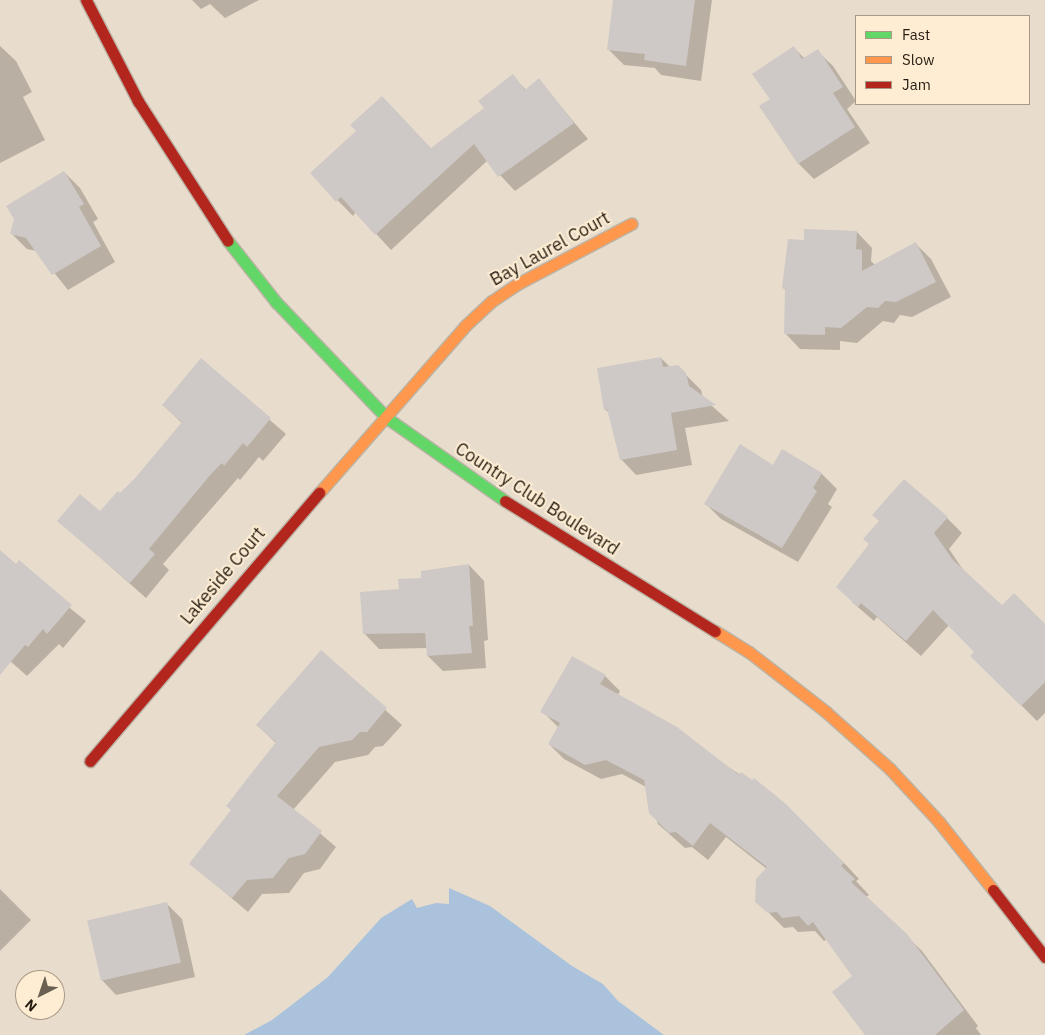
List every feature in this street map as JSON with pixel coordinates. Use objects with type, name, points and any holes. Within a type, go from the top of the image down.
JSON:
[{"type":"street","name":"Country Club Boulevard","points":[[86,0],[143,109],[218,228],[276,302],[387,418],[451,466],[550,532],[749,652],[826,712],[890,769],[939,822],[1045,957]]},
{"type":"street","name":"Bay Laurel Court","points":[[387,418],[466,325],[492,301],[631,224]]},
{"type":"street","name":"Lakeside Court","points":[[90,761],[272,545],[387,418]]},
{"type":"water","points":[[449,888],[490,906],[572,966],[603,984],[618,1001],[664,1035],[244,1035],[272,1020],[328,977],[381,918],[412,899],[417,908],[436,903],[449,904]]},
{"type":"building","points":[[613,0],[695,0],[686,66],[644,60],[645,54],[607,50]]},
{"type":"building","points":[[794,46],[802,59],[818,49],[843,87],[833,93],[855,127],[798,164],[759,106],[770,99],[752,74]]},
{"type":"building","points":[[513,74],[525,90],[539,78],[574,123],[498,177],[474,144],[375,235],[341,197],[336,202],[310,173],[356,131],[350,125],[382,96],[431,148],[484,108],[478,101]]},
{"type":"building","points":[[64,171],[84,204],[79,207],[101,246],[52,275],[26,238],[10,234],[14,219],[6,206]]},
{"type":"building","points":[[804,229],[857,231],[856,249],[862,250],[862,271],[916,242],[936,282],[896,302],[885,301],[878,308],[867,307],[841,328],[825,327],[825,335],[784,334],[785,289],[782,288],[788,239],[804,240]]},
{"type":"building","points":[[661,357],[663,367],[678,365],[686,373],[689,386],[716,405],[671,413],[677,450],[620,460],[607,409],[604,410],[597,368]]},
{"type":"building","points":[[201,358],[271,418],[247,447],[243,443],[224,466],[222,463],[211,474],[149,549],[155,554],[130,583],[57,521],[80,494],[100,511],[118,491],[120,493],[136,477],[182,422],[162,405]]},
{"type":"building","points":[[740,444],[773,465],[782,449],[822,473],[813,488],[817,491],[782,548],[704,504]]},
{"type":"building","points":[[904,479],[948,517],[934,533],[953,560],[1002,605],[1014,593],[1045,624],[1045,682],[1021,706],[970,656],[974,652],[933,610],[906,641],[861,603],[858,607],[836,587],[869,544],[863,539],[879,521],[872,515]]},
{"type":"building","points":[[0,550],[16,564],[19,560],[72,605],[47,634],[43,629],[28,647],[25,645],[0,675]]},
{"type":"building","points":[[469,564],[473,626],[469,626],[472,653],[427,656],[425,633],[363,634],[360,592],[399,589],[398,579],[421,578],[421,571]]},
{"type":"building","points":[[321,650],[387,708],[367,732],[360,732],[352,740],[319,747],[277,796],[322,831],[305,854],[289,858],[273,878],[247,880],[232,898],[189,864],[231,810],[226,806],[276,742],[256,725]]},
{"type":"building","points":[[572,656],[606,675],[600,684],[677,727],[739,775],[741,772],[752,780],[754,778],[786,804],[844,863],[841,866],[855,879],[851,882],[907,934],[964,1010],[935,1035],[865,1035],[832,992],[852,976],[813,922],[808,926],[799,916],[782,918],[777,912],[768,913],[755,902],[756,879],[767,867],[710,823],[693,846],[676,832],[669,833],[649,813],[644,780],[606,760],[585,765],[548,744],[560,723],[540,712]]},
{"type":"building","points":[[167,902],[181,962],[101,981],[87,920]]},
{"type":"traffic: fast","points":[[228,241],[276,302],[387,418],[505,501]]},
{"type":"traffic: slow","points":[[319,493],[466,325],[492,301],[519,283],[631,224]]},
{"type":"traffic: slow","points":[[715,631],[749,652],[826,712],[890,769],[939,822],[993,890]]},
{"type":"traffic: jam","points":[[86,0],[138,101],[228,241]]},
{"type":"traffic: jam","points":[[90,761],[319,493]]},
{"type":"traffic: jam","points":[[505,501],[715,631]]},
{"type":"traffic: jam","points":[[993,890],[1045,957]]}]
